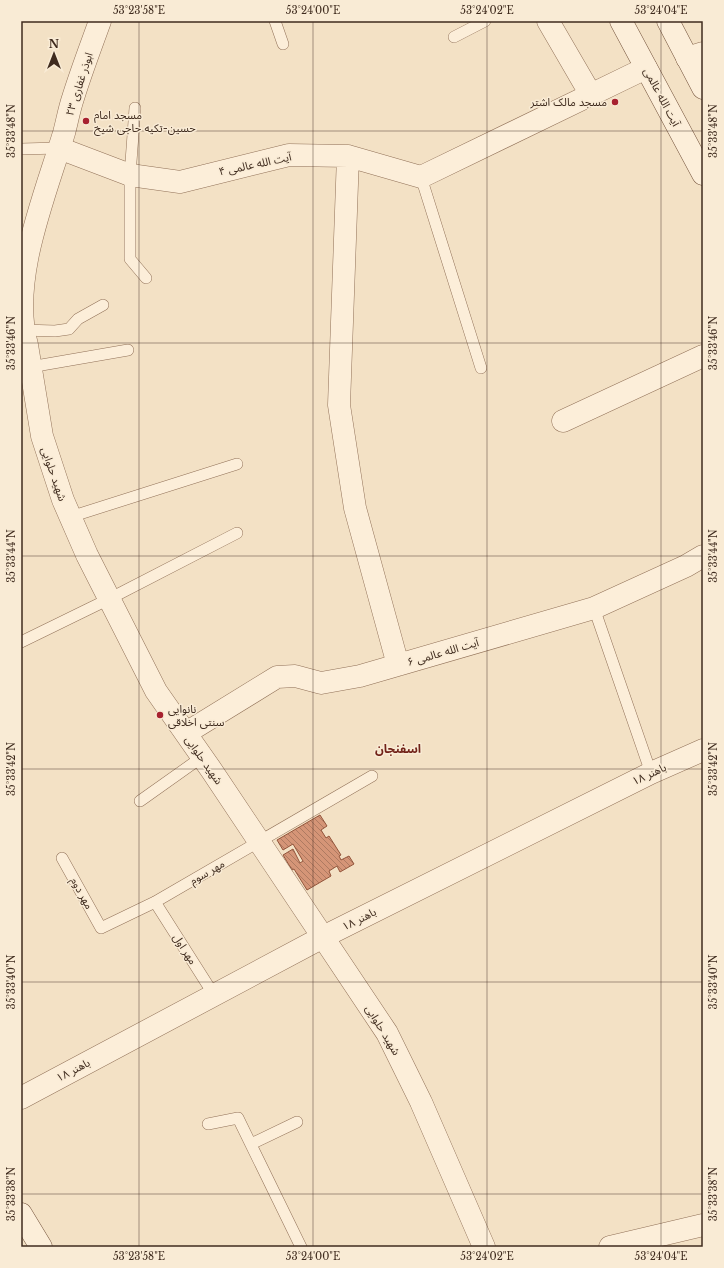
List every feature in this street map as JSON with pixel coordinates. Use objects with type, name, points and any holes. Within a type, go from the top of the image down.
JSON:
[{"type":"street","name":"ابوذر غفاری ۲۳","points":[[59,148],[73,98],[100,21]]},
{"type":"street","points":[[548,21],[591,95]]},
{"type":"street","name":"آیت الله عالمی","points":[[621,21],[703,174]]},
{"type":"street","points":[[668,21],[695,55],[703,88]]},
{"type":"street","points":[[420,177],[646,68]]},
{"type":"street","name":"آیت الله عالمی ۴","points":[[59,148],[130,175],[180,182],[289,155],[348,156],[420,177]]},
{"type":"street","name":"شهید حلوایی","points":[[59,148],[46,189],[21,293],[22,330],[42,436],[70,518],[156,691],[259,841],[387,1033],[422,1102],[484,1247]]},
{"type":"street","points":[[348,156],[338,405],[355,508],[398,665]]},
{"type":"street","points":[[563,421],[703,356]]},
{"type":"street","name":"آیت الله عالمی ۶","points":[[186,733],[277,677],[295,676],[321,682],[360,676],[594,608],[686,566],[703,556]]},
{"type":"street","name":"باهنر ۱۸","points":[[21,1098],[323,937],[652,772],[703,750]]},
{"type":"street","points":[[21,1214],[41,1247]]},
{"type":"street","points":[[610,1247],[703,1225]]},
{"type":"lane","points":[[275,21],[282,44]]},
{"type":"lane","points":[[454,37],[485,21]]},
{"type":"lane","points":[[135,108],[130,175],[130,259],[146,278]]},
{"type":"lane","points":[[21,149],[59,148]]},
{"type":"lane","points":[[420,177],[481,368]]},
{"type":"lane","points":[[22,330],[55,331],[69,329],[78,319],[103,305]]},
{"type":"lane","points":[[30,367],[128,350]]},
{"type":"lane","points":[[70,518],[237,464]]},
{"type":"lane","points":[[21,642],[110,599],[236,533]]},
{"type":"lane","points":[[594,608],[652,772]]},
{"type":"lane","points":[[140,801],[202,757]]},
{"type":"lane","name":"مهر سوم","points":[[101,928],[155,902],[372,776]]},
{"type":"lane","name":"مهر دوم","points":[[62,858],[101,928]]},
{"type":"lane","name":"مهر اول","points":[[155,902],[214,995]]},
{"type":"lane","points":[[208,1124],[238,1118],[301,1247]]},
{"type":"lane","points":[[251,1144],[297,1122]]},
{"type":"building","points":[[320,815],[327,826],[321,830],[326,838],[329,836],[341,855],[339,856],[341,860],[349,856],[354,864],[340,872],[337,866],[329,871],[331,876],[307,890],[283,855],[293,849],[300,863],[303,861],[293,844],[283,850],[277,840]]},
{"type":"place","name":"مسجد مالک اشتر","points":[[615,102]]},
{"type":"place","name":"مسجد امام حسین-تکیه حاجی شیخ","points":[[86,121]]},
{"type":"place","name":"نانوایی سنتی اخلاقی","points":[[160,715]]},
{"type":"district","name":"اسفنجان","points":[[398,749]]}]
